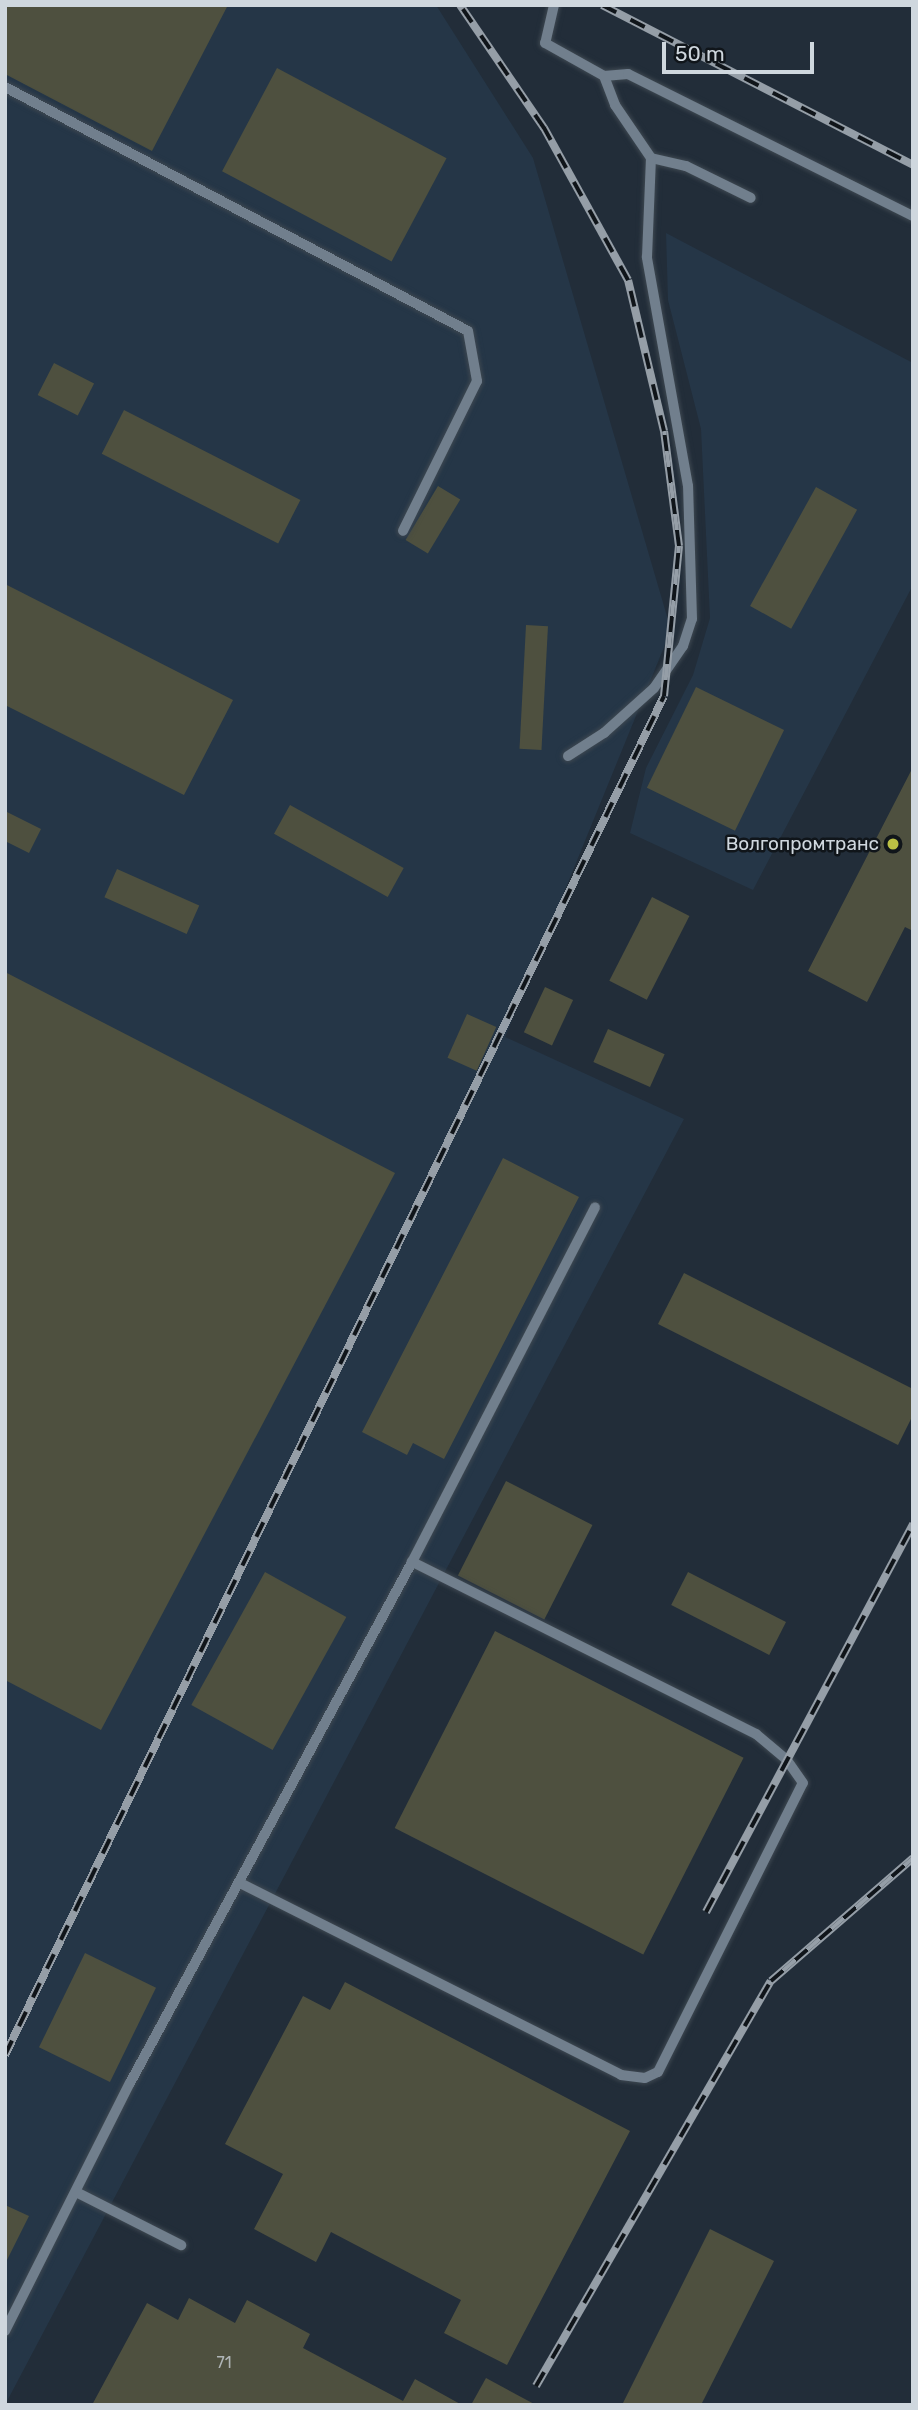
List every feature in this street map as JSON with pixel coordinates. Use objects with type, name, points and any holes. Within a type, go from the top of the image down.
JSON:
[{"type":"lane","points":[[554,5],[545,43],[604,76],[628,74],[913,216]]},
{"type":"lane","points":[[568,756],[604,733],[654,688],[683,646],[692,619],[688,486],[647,257],[651,158],[615,105],[604,76]]},
{"type":"lane","points":[[5,87],[468,331],[477,381],[403,531]]},
{"type":"lane","points":[[651,158],[686,166],[751,198]]},
{"type":"lane","points":[[5,2331],[76,2192],[412,1562],[595,1206]]},
{"type":"lane","points":[[240,1884],[621,2075],[645,2078],[658,2072],[803,1783],[787,1760],[756,1734],[412,1562]]},
{"type":"lane","points":[[76,2192],[181,2245]]},
{"type":"shaded area","points":[[5,5],[436,5],[533,158],[671,630],[505,1037],[684,1119],[5,2405]]},
{"type":"shaded area","points":[[666,233],[913,363],[913,585],[753,890],[630,833],[646,768],[693,675],[710,618],[701,429],[668,300]]},
{"type":"building","points":[[5,5],[228,5],[152,151],[5,74]]},
{"type":"building","points":[[277,68],[447,158],[392,261],[222,171]]},
{"type":"building","points":[[54,363],[94,383],[78,416],[38,395]]},
{"type":"building","points":[[124,410],[300,500],[278,544],[102,454]]},
{"type":"building","points":[[438,486],[460,499],[428,553],[406,540]]},
{"type":"building","points":[[816,487],[857,510],[791,629],[750,606]]},
{"type":"building","points":[[5,584],[233,700],[184,795],[5,705]]},
{"type":"building","points":[[526,625],[548,626],[541,750],[520,749]]},
{"type":"building","points":[[696,687],[784,730],[735,831],[647,788]]},
{"type":"building","name":"Волгопромтранс","points":[[913,767],[913,931],[905,927],[867,1002],[808,971]]},
{"type":"building","points":[[290,805],[404,868],[388,897],[274,834]]},
{"type":"building","points":[[5,811],[41,829],[29,853],[5,841]]},
{"type":"building","points":[[117,869],[199,906],[187,934],[104,897]]},
{"type":"building","points":[[652,897],[689,916],[647,1000],[609,981]]},
{"type":"building","points":[[5,972],[395,1173],[101,1730],[5,1680]]},
{"type":"building","points":[[545,987],[573,1000],[552,1045],[524,1032]]},
{"type":"building","points":[[467,1014],[496,1027],[477,1071],[447,1058]]},
{"type":"building","points":[[608,1029],[665,1054],[650,1087],[593,1062]]},
{"type":"building","points":[[503,1158],[579,1197],[444,1459],[413,1443],[407,1455],[362,1432]]},
{"type":"building","points":[[684,1273],[913,1389],[913,1415],[898,1445],[658,1324]]},
{"type":"building","points":[[506,1481],[592,1525],[544,1619],[458,1575]]},
{"type":"building","points":[[265,1572],[346,1617],[273,1750],[191,1705]]},
{"type":"building","points":[[688,1572],[786,1622],[769,1655],[671,1605]]},
{"type":"building","points":[[495,1631],[744,1758],[643,1955],[395,1828]]},
{"type":"building","points":[[85,1953],[156,1988],[110,2082],[39,2047]]},
{"type":"building","points":[[345,1982],[630,2131],[507,2365],[444,2333],[461,2300],[331,2232],[316,2262],[254,2229],[283,2174],[225,2144],[303,1996],[330,2010]]},
{"type":"building","points":[[5,2205],[29,2216],[5,2264]]},
{"type":"building","points":[[710,2229],[774,2261],[701,2405],[622,2405]]},
{"type":"building","points":[[189,2298],[235,2323],[247,2300],[310,2334],[303,2348],[403,2401],[415,2379],[462,2405],[92,2405],[147,2303],[178,2320]]},
{"type":"building","points":[[486,2378],[536,2405],[471,2405]]},
{"type":"railway","points":[[5,2055],[664,696],[679,546],[664,431],[628,280],[544,128],[460,5]]},
{"type":"railway","points":[[602,5],[913,165]]},
{"type":"railway","points":[[706,1912],[913,1524]]},
{"type":"railway","points":[[536,2386],[771,1981],[913,1858]]},
{"type":"place","name":"Волгопромтранс","points":[[893,844]]}]
